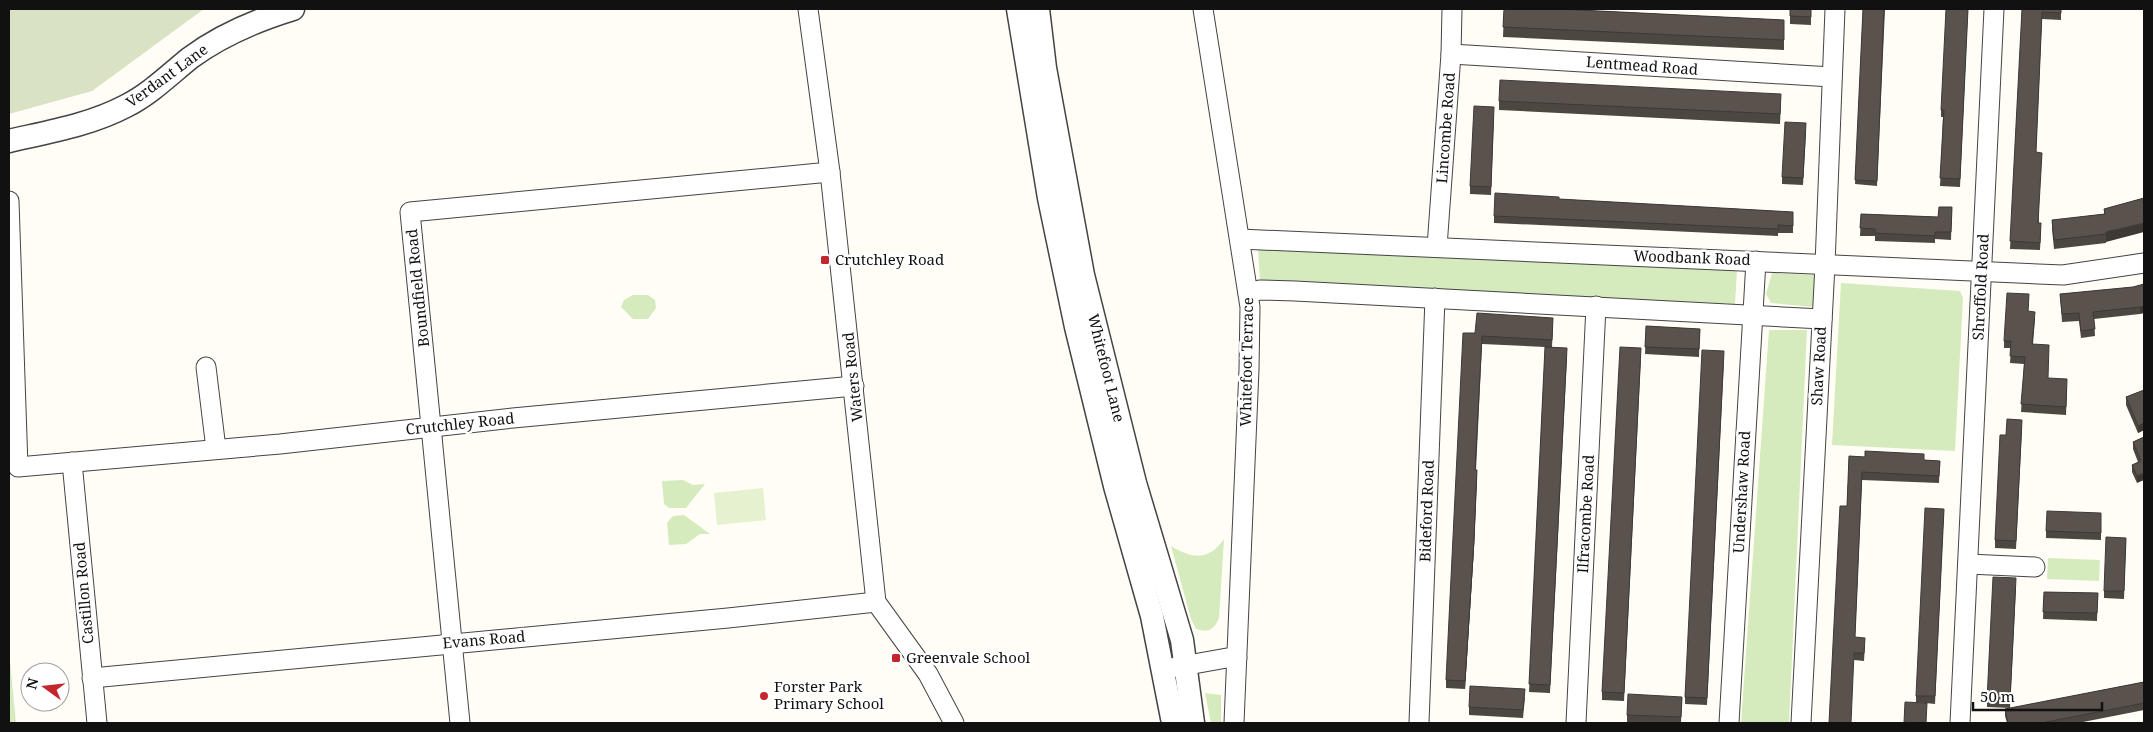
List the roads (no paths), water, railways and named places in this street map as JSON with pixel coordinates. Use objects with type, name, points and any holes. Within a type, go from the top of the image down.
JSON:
[{"type":"street","name":"Verdant Lane","points":[[9,141],[109,114],[144,96],[191,58],[215,42],[253,23],[293,9]]},
{"type":"street","name":"Waters Road","points":[[808,9],[830,172],[876,602]]},
{"type":"street","name":"Whitefoot Lane","points":[[1018,9],[1049,198],[1078,336],[1115,486],[1152,616],[1173,723]]},
{"type":"street","name":"Whitefoot Lane","points":[[1038,9],[1046,68],[1083,275],[1134,483],[1182,640],[1193,723]]},
{"type":"street","name":"Whitefoot Terrace","points":[[1203,9],[1250,306],[1234,723]]},
{"type":"street","name":"Lincombe Road","points":[[1437,247],[1451,54],[1452,9]]},
{"type":"street","name":"Shaw Road","points":[[1802,723],[1825,265],[1835,9]]},
{"type":"street","name":"Shroffold Road","points":[[1960,723],[1994,9]]},
{"type":"street","name":"Lentmead Road","points":[[1451,54],[1832,77]]},
{"type":"street","name":"Boundfield Road","points":[[460,723],[410,212],[830,172]]},
{"type":"street","name":"Crutchley Road","points":[[9,201],[18,467],[854,386]]},
{"type":"street","name":"Woodbank Road","points":[[1240,239],[2063,275],[2144,263]]},
{"type":"street","name":"Undershaw Road","points":[[1729,723],[1756,261]]},
{"type":"street","points":[[1248,293],[1260,290],[1822,319]]},
{"type":"street","name":"Bideford Road","points":[[1420,723],[1435,298]]},
{"type":"street","name":"Ilfracombe Road","points":[[1576,723],[1596,306]]},
{"type":"street","points":[[206,366],[216,449]]},
{"type":"street","name":"Castillon Road","points":[[72,462],[97,723]]},
{"type":"street","points":[[1968,564],[2035,568]]},
{"type":"street","points":[[876,602],[928,674],[954,723]]},
{"type":"street","name":"Evans Road","points":[[92,678],[718,619],[876,602]]},
{"type":"street","points":[[1163,670],[1236,658]]},
{"type":"place","name":"Crutchley Road","points":[[825,260]]},
{"type":"place","name":"Greenvale School","points":[[896,658]]},
{"type":"place","name":"Forster Park Primary School","points":[[764,696]]}]
